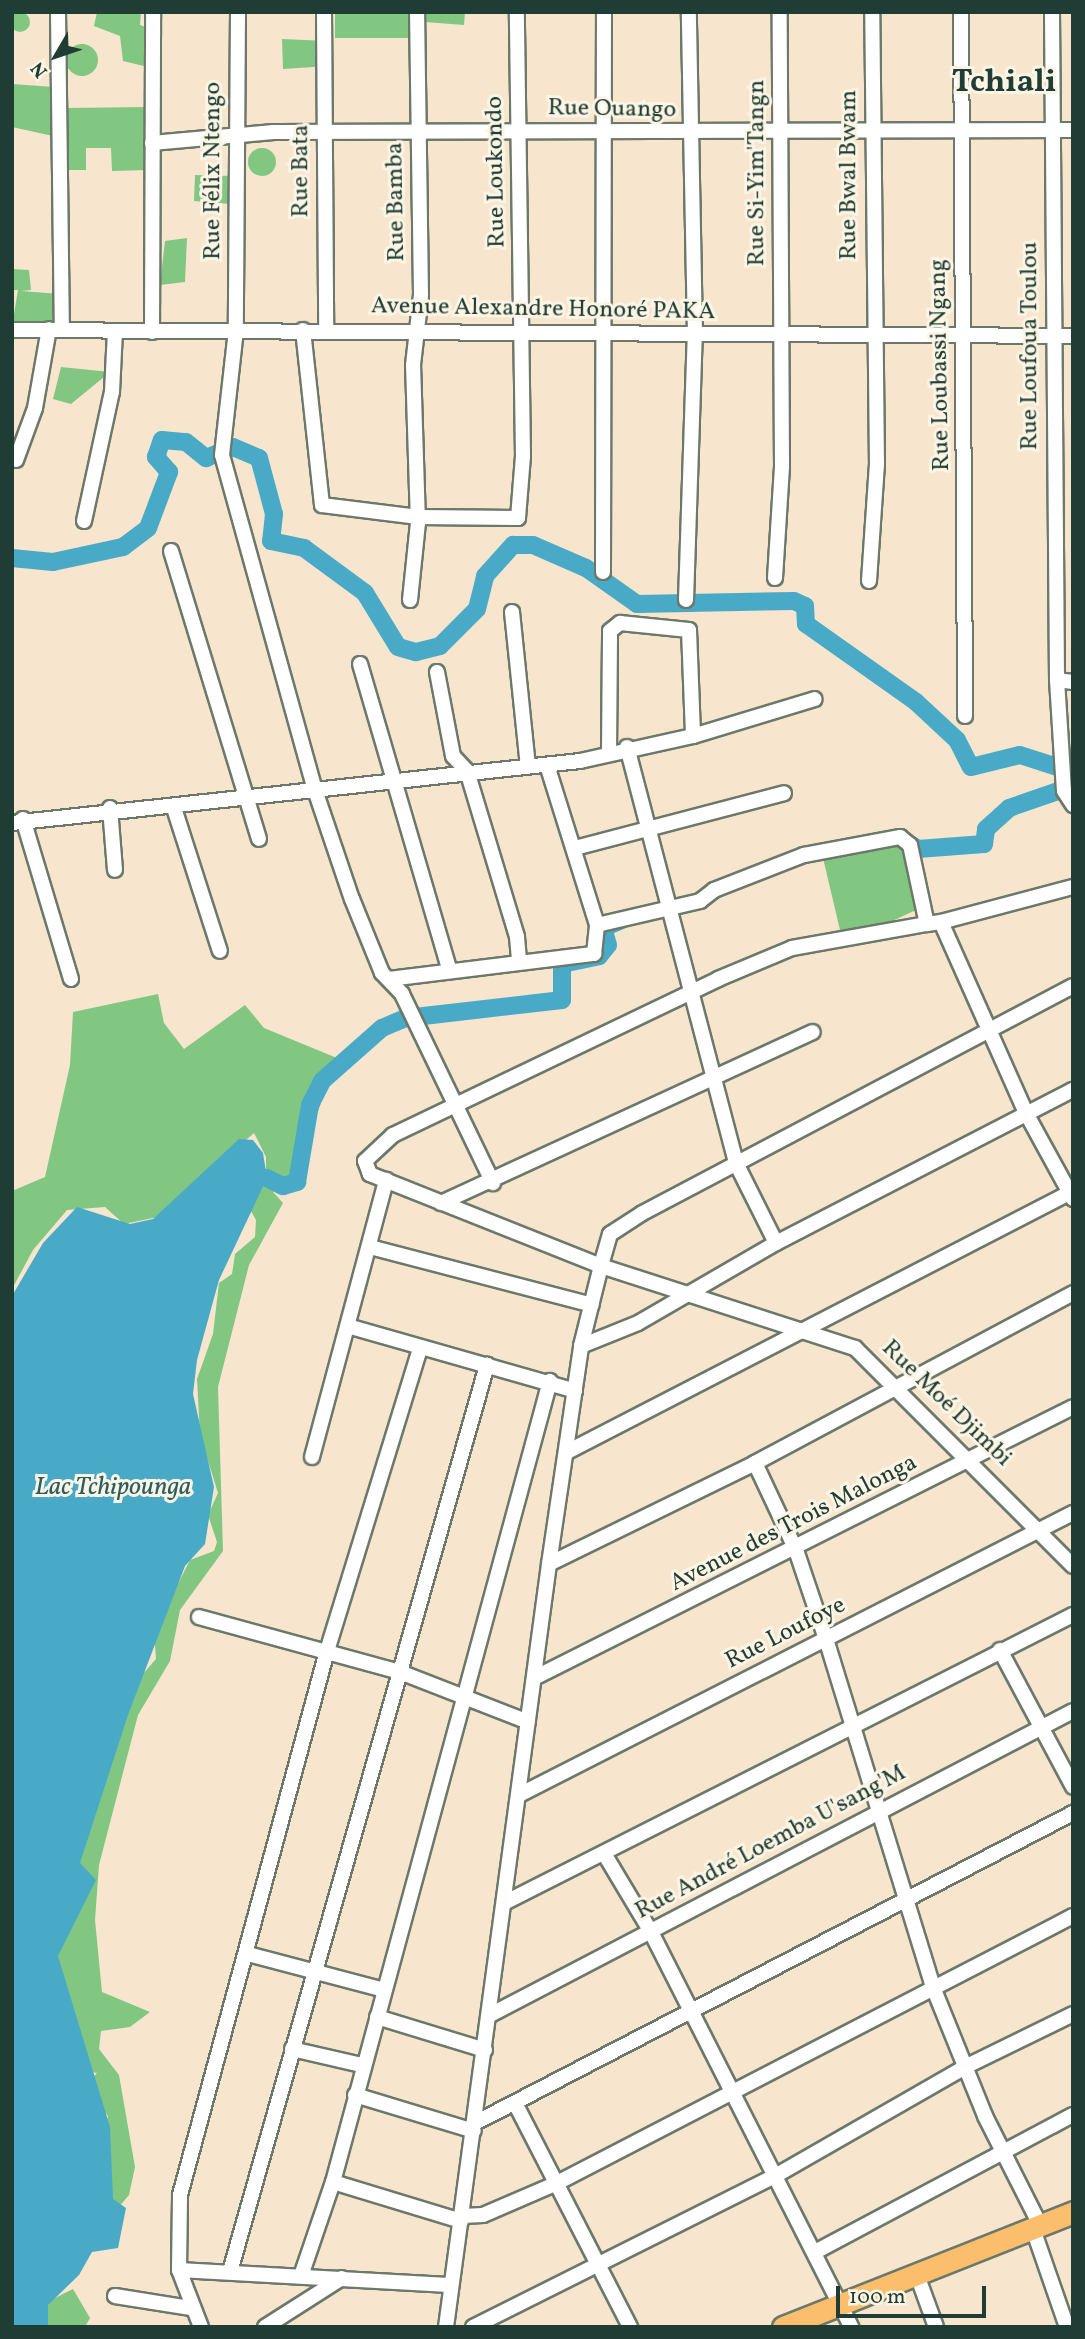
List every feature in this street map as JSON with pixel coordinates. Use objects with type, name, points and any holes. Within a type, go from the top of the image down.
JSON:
[{"type":"highway","points":[[783,2327],[1073,2211]]},
{"type":"street","points":[[16,460],[35,408],[56,329],[58,12]]},
{"type":"street","points":[[152,332],[153,12]]},
{"type":"street","name":"Rue Félix Ntengo","points":[[238,12],[236,330],[222,455],[315,790],[352,898],[389,979],[457,1104],[493,1183]]},
{"type":"street","name":"Rue Bata","points":[[324,12],[326,330]]},
{"type":"street","name":"Rue Bamba","points":[[410,600],[418,517],[419,132],[416,12]]},
{"type":"street","name":"Rue Loukondo","points":[[418,517],[518,518],[522,331],[517,12]]},
{"type":"street","points":[[603,572],[606,333],[604,12]]},
{"type":"street","points":[[686,600],[695,335],[689,12]]},
{"type":"street","name":"Rue Si-Yim'Tangn","points":[[775,578],[782,466],[780,334],[783,131],[780,12]]},
{"type":"street","name":"Rue Bwal Bwam","points":[[869,581],[877,465],[872,12]]},
{"type":"street","name":"Rue Loubassi Ngang","points":[[961,12],[965,716]]},
{"type":"street","name":"Rue Loufoua Toulou","points":[[1052,12],[1057,680],[1064,791],[1073,805]]},
{"type":"street","name":"Rue Ouango","points":[[152,143],[237,133],[520,131],[690,134],[962,128],[1073,130]]},
{"type":"street","name":"Avenue Alexandre Honoré PAKA","points":[[12,330],[326,330],[418,333],[522,331],[874,337],[1073,336]]},
{"type":"street","points":[[84,521],[112,392],[115,331]]},
{"type":"street","points":[[303,331],[319,503],[418,517]]},
{"type":"street","points":[[171,551],[260,839]]},
{"type":"street","points":[[512,612],[528,766]]},
{"type":"street","points":[[609,752],[610,631],[620,623],[689,631],[693,736]]},
{"type":"street","points":[[360,664],[449,969]]},
{"type":"street","points":[[437,672],[453,756],[467,771],[517,937],[519,962]]},
{"type":"street","points":[[1057,680],[1073,682]]},
{"type":"street","points":[[71,979],[18,821],[110,808],[174,808],[247,795],[547,765],[693,736],[816,699]]},
{"type":"street","points":[[627,747],[689,992],[737,1163],[776,1243]]},
{"type":"street","points":[[389,979],[449,969],[594,954],[597,925],[547,765]]},
{"type":"street","points":[[575,848],[784,793]]},
{"type":"street","points":[[110,808],[115,870]]},
{"type":"street","points":[[174,808],[220,951]]},
{"type":"street","points":[[567,1452],[1072,1194],[1026,1113],[934,923],[910,845],[900,837],[804,855],[668,910],[597,925]]},
{"type":"street","points":[[312,1457],[351,1327],[386,1180],[365,1170],[370,1154],[393,1135],[689,992],[792,948],[934,923],[1073,887]]},
{"type":"street","points":[[446,2327],[449,2285],[462,2219],[549,1564],[581,1346],[610,1234],[737,1163],[1073,986]]},
{"type":"street","points":[[441,1203],[493,1183],[813,1032]]},
{"type":"street","points":[[581,1346],[689,1293],[776,1243],[1073,1090]]},
{"type":"street","name":"Rue Moé Djimbi","points":[[386,1180],[601,1266],[804,1329],[855,1348],[896,1385],[1073,1566]]},
{"type":"street","points":[[370,1248],[592,1305]]},
{"type":"street","points":[[549,1564],[755,1463],[896,1385],[1073,1293]]},
{"type":"street","points":[[351,1327],[421,1349],[550,1381],[575,1391]]},
{"type":"street","points":[[201,2327],[191,2308],[179,2270],[180,2195],[248,1954],[327,1651],[421,1349]]},
{"type":"street","points":[[231,2268],[487,1365]]},
{"type":"street","points":[[302,2273],[332,2182],[550,1381]]},
{"type":"street","name":"Avenue des Trois Malonga","points":[[534,1678],[796,1550],[1073,1407]]},
{"type":"street","points":[[755,1463],[796,1550],[933,1987],[965,2067],[1037,2227],[1068,2327]]},
{"type":"street","name":"Rue Loufoye","points":[[519,1795],[1073,1513]]},
{"type":"street","points":[[504,1903],[605,1855],[1000,1650],[1073,1615]]},
{"type":"street","points":[[199,1617],[400,1672],[465,1693],[528,1722]]},
{"type":"street","points":[[1000,1650],[1073,1787]]},
{"type":"street","name":"Rue André Loemba U'sang'M","points":[[490,2015],[1073,1711]]},
{"type":"street","points":[[355,2095],[474,2127],[1073,1813]]},
{"type":"street","points":[[605,1855],[651,1932],[842,2304],[851,2327]]},
{"type":"street","points":[[332,2182],[462,2219],[483,2215],[555,2183],[1073,1916]]},
{"type":"street","points":[[248,1954],[384,1990]]},
{"type":"street","points":[[473,2327],[775,2176],[965,2067],[1073,2014]]},
{"type":"street","points":[[377,2017],[485,2050]]},
{"type":"street","points":[[292,2049],[362,2065]]},
{"type":"street","points":[[515,2104],[630,2327]]},
{"type":"street","points":[[815,2252],[1073,2115]]},
{"type":"street","points":[[179,2270],[231,2268],[449,2285]]},
{"type":"street","points":[[917,2275],[936,2327]]},
{"type":"street","points":[[265,2327],[342,2278]]},
{"type":"street","points":[[115,2295],[191,2308]]},
{"type":"green space","points":[[20,12],[27,15],[30,22],[27,29],[20,32],[13,29],[10,22],[13,15]]},
{"type":"green space","points":[[97,12],[141,12],[140,25],[151,29],[148,67],[123,61],[120,36],[94,26]]},
{"type":"green space","points":[[335,12],[418,12],[418,38],[335,38]]},
{"type":"green space","points":[[426,12],[465,12],[464,25],[425,22]]},
{"type":"green space","points":[[282,39],[328,41],[328,66],[283,69]]},
{"type":"green space","points":[[82,44],[93,49],[98,60],[93,71],[82,76],[71,71],[66,60],[71,49]]},
{"type":"green space","points":[[12,84],[54,87],[53,136],[12,127]]},
{"type":"green space","points":[[148,107],[149,170],[112,171],[111,148],[86,148],[86,170],[67,170],[66,108]]},
{"type":"green space","points":[[262,148],[272,152],[276,162],[272,172],[262,176],[252,172],[248,162],[252,152]]},
{"type":"green space","points":[[195,175],[233,176],[229,204],[194,201]]},
{"type":"green space","points":[[187,238],[185,282],[160,285],[165,241]]},
{"type":"green space","points":[[12,269],[29,270],[31,290],[21,291],[61,294],[58,328],[12,326],[18,290],[12,290]]},
{"type":"green space","points":[[61,367],[110,372],[71,404],[53,399]]},
{"type":"green space","points":[[889,842],[901,844],[916,910],[888,923],[840,930],[823,858]]},
{"type":"green space","points":[[158,994],[164,1023],[184,1049],[245,1005],[264,1028],[337,1058],[297,1170],[273,1192],[283,1203],[249,1265],[218,1387],[223,1551],[180,1610],[170,1661],[138,1715],[99,1865],[95,1920],[102,1992],[150,2012],[130,2027],[101,2031],[99,2049],[119,2075],[135,2167],[129,2195],[118,2208],[105,2203],[102,2141],[108,2116],[84,2087],[97,2073],[85,2071],[54,1962],[73,1863],[135,1683],[156,1659],[154,1631],[190,1560],[214,1551],[217,1542],[208,1515],[218,1493],[200,1435],[197,1379],[213,1334],[219,1283],[232,1274],[235,1254],[255,1237],[256,1220],[244,1199],[259,1183],[266,1186],[266,1157],[254,1133],[158,1217],[124,1224],[105,1207],[67,1210],[33,1250],[12,1289],[12,1191],[45,1177],[70,1065],[73,1012]]},
{"type":"green space","points":[[73,2289],[90,2318],[85,2327],[43,2327],[49,2301]]},
{"type":"water","name":"Lac Tchipounga","points":[[239,1139],[253,1140],[263,1153],[267,1178],[219,1280],[197,1360],[193,1394],[214,1487],[205,1544],[185,1566],[128,1715],[80,1863],[96,1880],[58,1956],[110,2127],[113,2199],[126,2208],[118,2248],[92,2252],[79,2275],[48,2305],[48,2327],[12,2327],[12,1296],[43,1243],[77,1207],[130,1224],[153,1219]]},
{"type":"waterway","points":[[12,558],[53,562],[123,547],[148,528],[169,472],[156,457],[162,440],[186,442],[206,458],[233,447],[259,458],[274,514],[271,541],[304,548],[365,593],[398,647],[416,652],[440,646],[477,609],[485,576],[513,545],[533,545],[586,568],[637,604],[794,601],[805,606],[806,624],[916,702],[957,740],[971,767],[1020,755],[1073,772]]},
{"type":"waterway","points":[[901,839],[918,849],[984,844],[986,829],[1009,808],[1073,786]]},
{"type":"waterway","points":[[267,1178],[283,1186],[297,1182],[310,1105],[322,1081],[382,1028],[406,1018],[562,1000],[562,964],[599,956],[608,945],[603,928],[622,920]]},
{"type":"district","name":"Tchiali","points":[[1004,83]]}]
